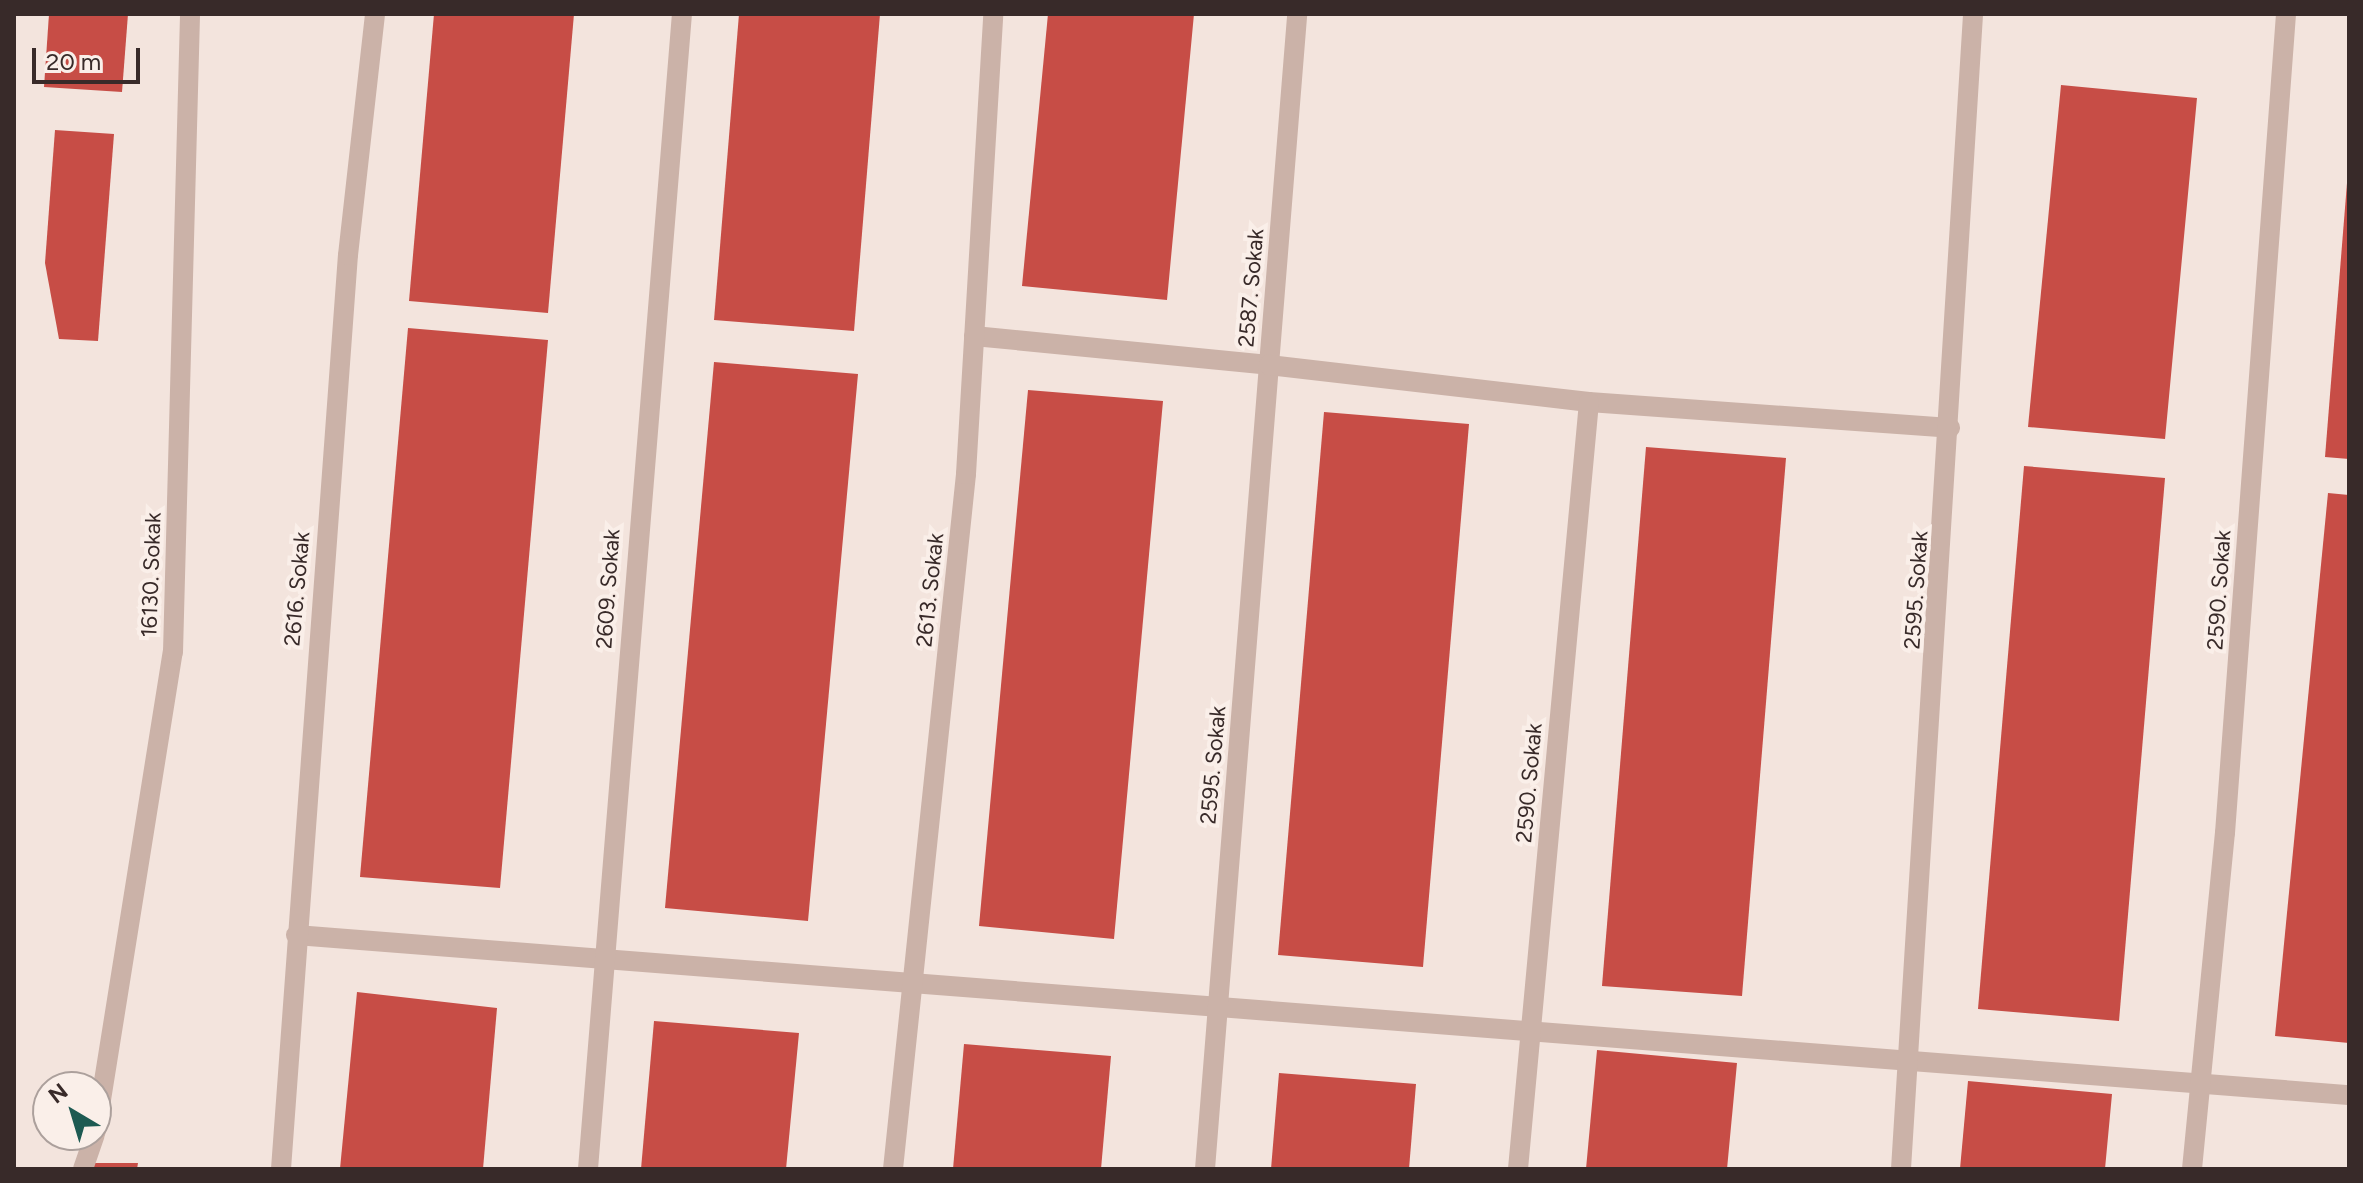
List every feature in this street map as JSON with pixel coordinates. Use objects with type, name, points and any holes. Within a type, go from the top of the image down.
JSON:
[{"type":"street","name":"16130. Sokak","points":[[105,1071],[173,652],[190,14]]},
{"type":"street","name":"2616. Sokak","points":[[281,1169],[348,255],[375,14]]},
{"type":"street","name":"2609. Sokak","points":[[588,1169],[650,341],[682,14]]},
{"type":"street","name":"2613. Sokak","points":[[893,1169],[974,336],[993,14]]},
{"type":"street","name":"2587. Sokak","points":[[974,336],[1269,365],[1297,14]]},
{"type":"street","name":"2595. Sokak","points":[[1901,1169],[1911,1056],[1973,14]]},
{"type":"street","name":"2590. Sokak","points":[[2192,1169],[2286,14]]},
{"type":"street","points":[[1269,365],[1589,402],[1950,428]]},
{"type":"street","name":"2595. Sokak","points":[[1205,1169],[1269,365]]},
{"type":"street","name":"2590. Sokak","points":[[1518,1169],[1589,402]]},
{"type":"street","points":[[296,935],[1911,1056],[2349,1095]]},
{"type":"building","points":[[49,14],[128,14],[122,92],[44,87]]},
{"type":"building","points":[[434,14],[574,14],[548,313],[409,301]]},
{"type":"building","points":[[739,14],[880,14],[854,331],[714,320]]},
{"type":"building","points":[[1048,14],[1194,14],[1167,300],[1022,286]]},
{"type":"building","points":[[2061,85],[2197,98],[2165,439],[2028,427]]},
{"type":"building","points":[[55,130],[114,134],[98,341],[59,339],[45,263]]},
{"type":"building","points":[[2349,183],[2349,459],[2325,457]]},
{"type":"building","points":[[408,328],[548,340],[500,888],[360,877]]},
{"type":"building","points":[[714,362],[858,374],[808,921],[665,908]]},
{"type":"building","points":[[1028,390],[1163,401],[1114,939],[979,926]]},
{"type":"building","points":[[1324,412],[1469,424],[1423,967],[1278,955]]},
{"type":"building","points":[[1646,447],[1786,458],[1742,996],[1602,986]]},
{"type":"building","points":[[2024,466],[2165,478],[2119,1021],[1978,1009]]},
{"type":"building","points":[[2328,493],[2349,495],[2349,1043],[2275,1036]]},
{"type":"building","points":[[357,992],[497,1008],[483,1169],[340,1169]]},
{"type":"building","points":[[654,1021],[799,1033],[786,1169],[641,1169]]},
{"type":"building","points":[[964,1044],[1111,1056],[1101,1169],[953,1169]]},
{"type":"building","points":[[1597,1050],[1737,1063],[1727,1169],[1586,1169]]},
{"type":"building","points":[[1279,1073],[1416,1084],[1409,1169],[1271,1169]]},
{"type":"building","points":[[1968,1081],[2112,1094],[2105,1169],[1960,1169]]},
{"type":"building","points":[[94,1163],[138,1163],[137,1169],[94,1169]]}]
